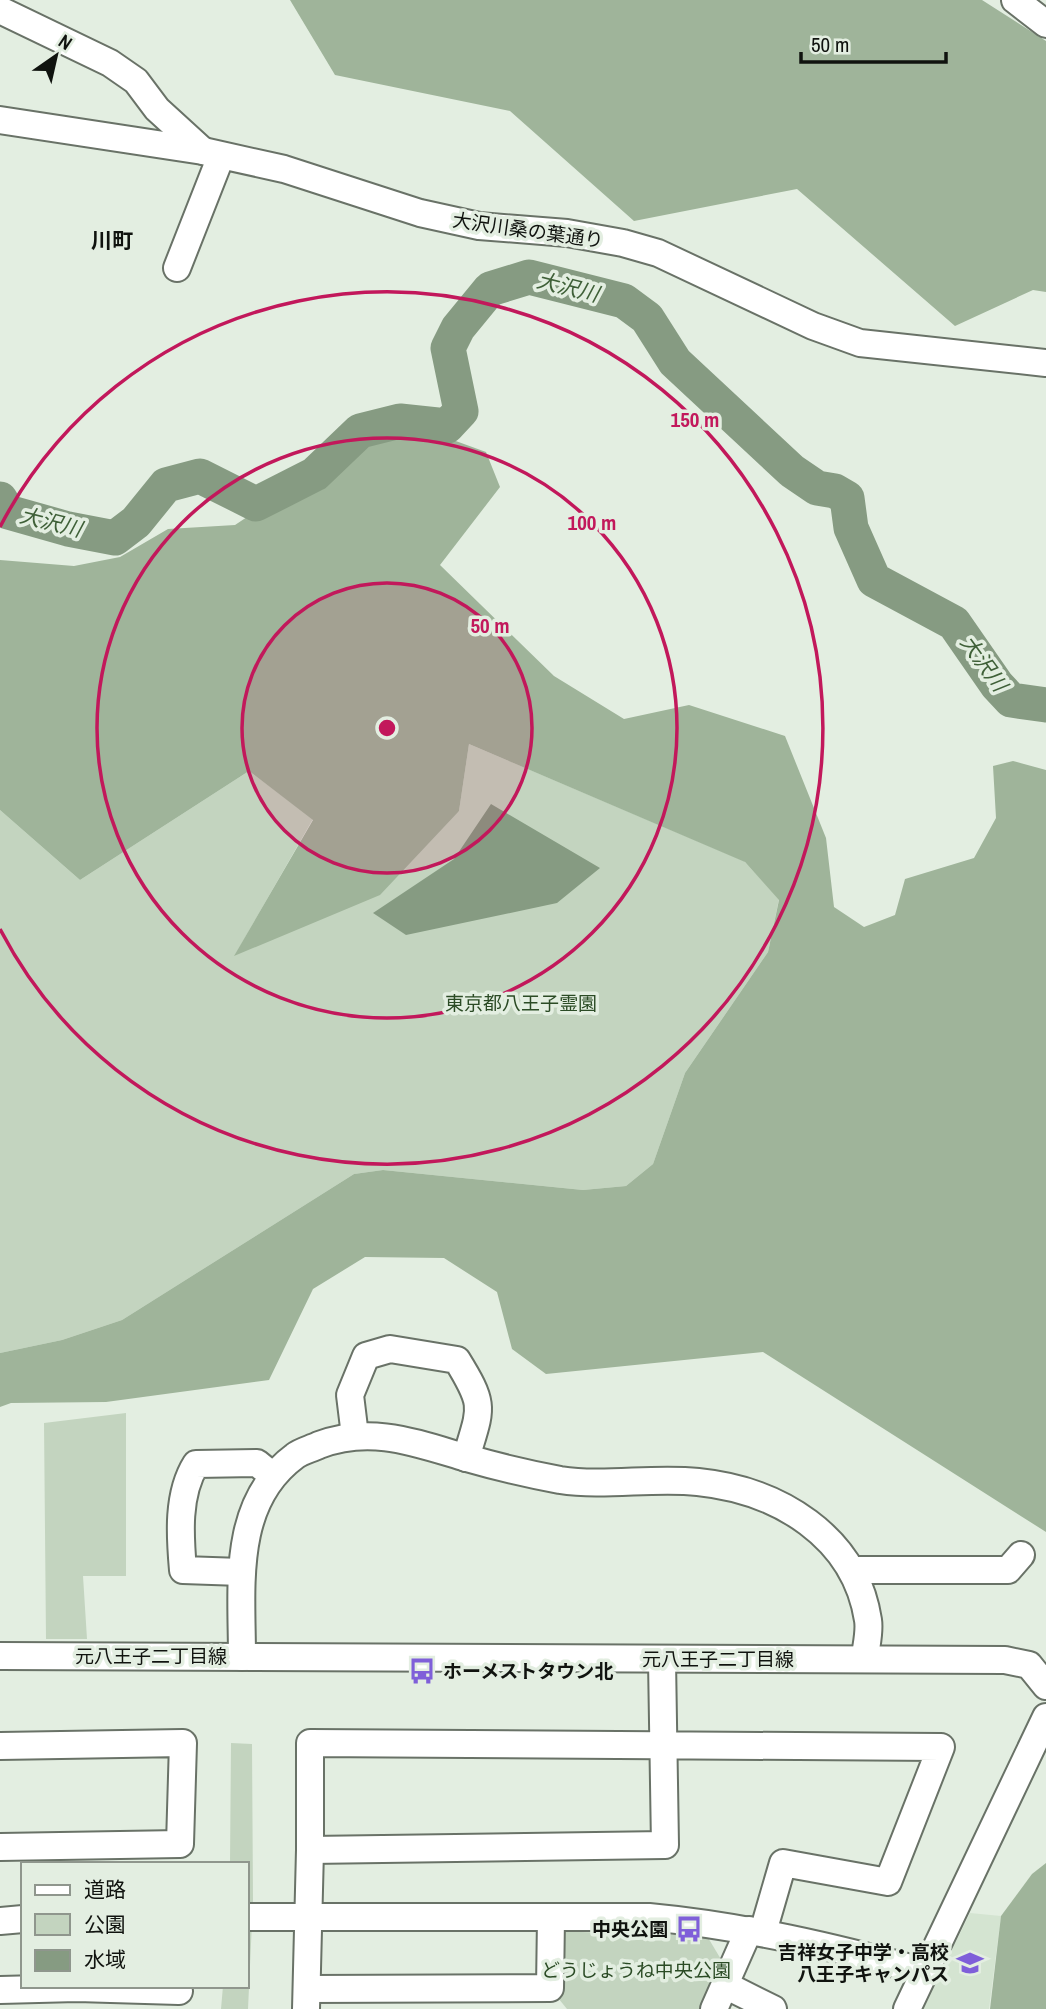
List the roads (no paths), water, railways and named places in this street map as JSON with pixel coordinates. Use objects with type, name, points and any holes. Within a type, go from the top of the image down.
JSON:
[{"type":"street","points":[[1015,0],[1046,24]]},
{"type":"street","points":[[0,10],[110,63],[136,81],[157,109],[212,153],[177,268]]},
{"type":"street","name":"大沢川桑の葉通り","points":[[0,120],[212,153],[284,169],[421,213],[478,226],[567,233],[658,253],[813,327],[860,343],[1046,363]]},
{"type":"street","points":[[355,1436],[350,1395],[366,1356],[390,1349],[457,1360],[476,1390],[480,1410],[466,1458]]},
{"type":"street","points":[[242,1657],[241,1572],[254,1512],[273,1476],[296,1454],[355,1436],[388,1435],[466,1458],[563,1480],[694,1481],[745,1490],[776,1504],[816,1529],[853,1570],[869,1623],[865,1657]]},
{"type":"street","points":[[241,1572],[183,1570],[180,1531],[188,1476],[196,1464],[257,1463],[273,1476]]},
{"type":"street","points":[[853,1570],[1008,1570],[1021,1555]]},
{"type":"street","name":"元八王子二丁目線","points":[[0,1656],[662,1660],[865,1657],[1004,1660],[1029,1665],[1046,1686]]},
{"type":"street","points":[[310,1850],[665,1845],[662,1660]]},
{"type":"street","points":[[907,2009],[1046,1717]]},
{"type":"street","points":[[0,1746],[183,1743],[180,1854],[0,1847]]},
{"type":"street","points":[[551,1918],[550,1987],[473,1998],[307,1999],[310,1744],[942,1747],[888,1882],[783,1863],[756,1931],[714,2009]]},
{"type":"street","points":[[248,1917],[649,1917],[817,1942],[925,1972]]},
{"type":"street","points":[[0,1921],[21,1919]]},
{"type":"street","points":[[725,1985],[773,2009]]},
{"type":"street","points":[[0,1990],[77,1998],[180,1995]]},
{"type":"water","points":[[491,804],[600,868],[557,903],[406,935],[373,913],[454,859]]},
{"type":"waterway","name":"大沢川","points":[[0,499],[8,512],[68,529],[115,538],[136,522],[166,485],[200,476],[256,504],[315,474],[360,431],[400,421],[447,426],[461,411],[448,348],[458,328],[490,289],[529,277],[624,301],[647,318],[675,362],[792,471],[817,488],[835,491],[847,498],[851,528],[874,580],[954,623],[997,685],[1011,700],[1046,705]]},
{"type":"place","name":"ホーメストタウン北","points":[[422,1671]]},
{"type":"place","name":"中央公園","points":[[689,1929]]},
{"type":"place","name":"吉祥女子中学・高校 八王子キャンパス","points":[[970,1963]]},
{"type":"district","name":"川町","points":[[112,240]]},
{"type":"park label","name":"東京都八王子霊園","points":[[521,1003]]},
{"type":"park label","name":"どうじょうね中央公園","points":[[636,1970]]}]
